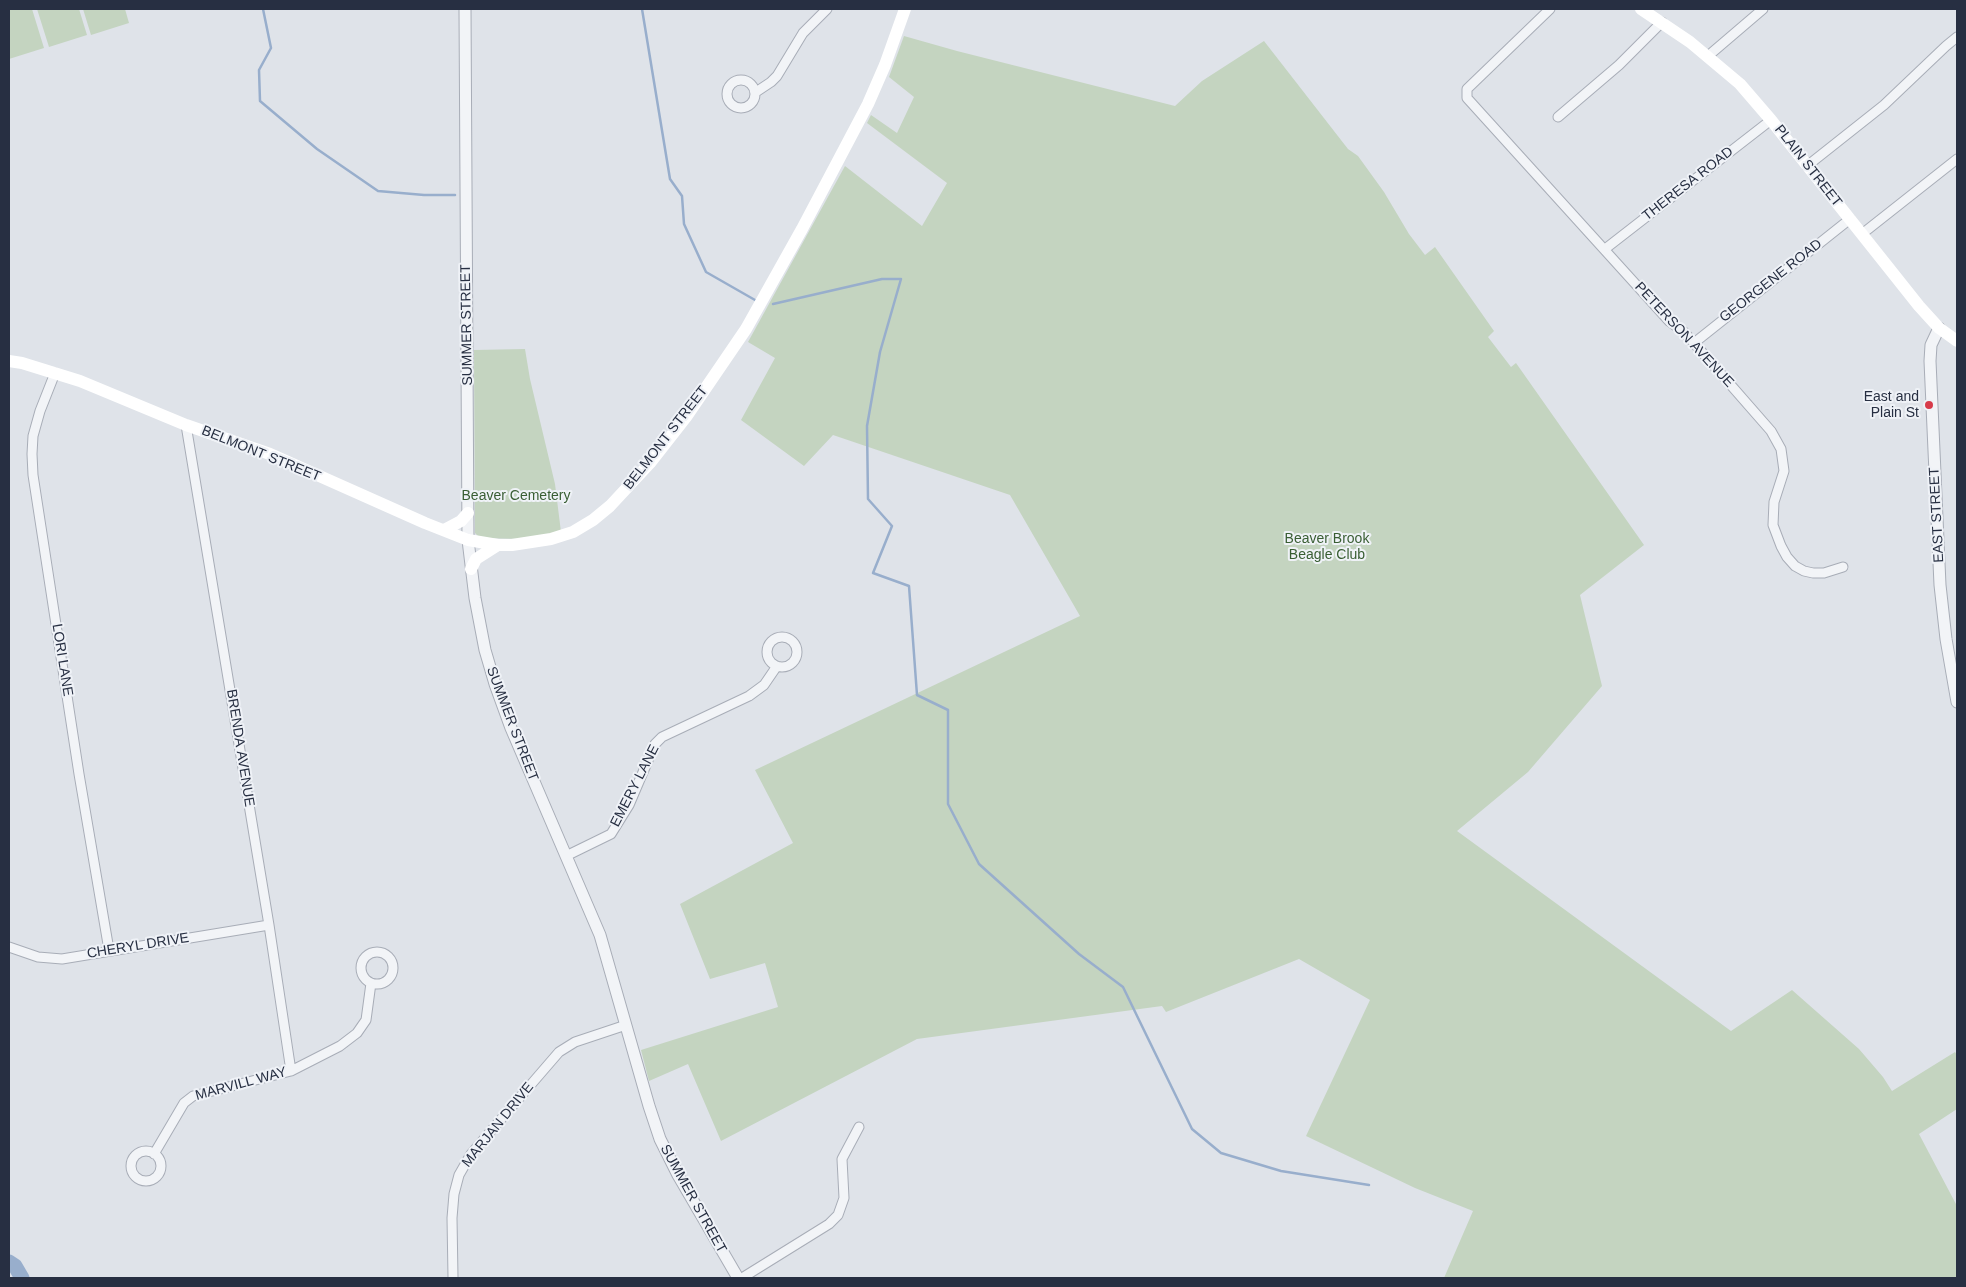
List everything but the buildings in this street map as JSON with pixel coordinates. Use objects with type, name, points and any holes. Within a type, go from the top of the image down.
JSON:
[{"type":"main road","name":"BELMONT STREET","points":[[9,360],[55,373],[186,425],[270,454],[468,540],[498,545],[512,545],[564,535],[584,526],[620,496],[674,433],[746,329],[802,229],[871,97],[885,65],[905,9]]},
{"type":"main road","name":"PLAIN STREET","points":[[1641,9],[1708,56],[1740,84],[1771,120],[1919,306],[1939,328],[1957,341]]},
{"type":"main road","points":[[444,530],[461,521],[468,513]]},
{"type":"main road","points":[[471,569],[476,559],[498,545]]},
{"type":"street","name":"SUMMER STREET","points":[[465,9],[468,540],[475,598],[495,684],[518,746],[600,935],[649,1106],[663,1145],[738,1278]]},
{"type":"street","points":[[756,92],[777,76],[803,33],[827,9]]},
{"type":"street","name":"PETERSON AVENUE","points":[[1550,9],[1467,89],[1467,98],[1669,321],[1684,332],[1694,343],[1777,440],[1784,460],[1784,471],[1774,502],[1773,525],[1778,541],[1787,556],[1799,568],[1813,573],[1824,573],[1843,567]]},
{"type":"street","points":[[1708,56],[1763,9]]},
{"type":"street","points":[[1558,117],[1619,65],[1662,22]]},
{"type":"street","points":[[1807,166],[1884,105],[1957,37]]},
{"type":"street","name":"THERESA ROAD","points":[[1605,249],[1771,120]]},
{"type":"street","points":[[1862,234],[1957,159]]},
{"type":"street","name":"GEORGENE ROAD","points":[[1694,343],[1850,219]]},
{"type":"street","name":"EAST STREET","points":[[1939,328],[1931,345],[1930,361],[1940,585],[1946,639],[1957,701]]},
{"type":"street","name":"LORI LANE","points":[[55,373],[35,428],[32,463],[79,774],[109,950]]},
{"type":"street","name":"BRENDA AVENUE","points":[[186,425],[269,925],[291,1071]]},
{"type":"street","name":"EMERY LANE","points":[[566,856],[611,834],[629,805],[655,744],[662,737],[749,696],[764,685],[776,666]]},
{"type":"street","name":"CHERYL DRIVE","points":[[9,947],[27,955],[50,959],[74,957],[269,925]]},
{"type":"street","name":"MARVILL WAY","points":[[154,1154],[184,1103],[193,1096],[291,1071],[340,1046],[357,1033],[366,1020],[372,983]]},
{"type":"street","name":"MARJAN DRIVE","points":[[454,1278],[452,1218],[454,1194],[459,1175],[471,1154],[559,1052],[575,1042],[626,1026]]},
{"type":"street","points":[[742,1278],[829,1224],[838,1215],[844,1198],[842,1159],[859,1126]]},
{"type":"green space","points":[[9,9],[32,9],[44,48],[9,59]]},
{"type":"green space","points":[[37,9],[79,9],[87,35],[49,47]]},
{"type":"green space","points":[[83,9],[125,9],[129,23],[91,35]]},
{"type":"green space","name":"Beaver Brook Beagle Club","points":[[904,36],[1175,106],[1202,81],[1264,41],[1348,149],[1358,156],[1425,255],[1435,247],[1494,331],[1488,337],[1511,367],[1516,363],[1644,545],[1580,595],[1602,686],[1528,772],[1457,831],[1731,1031],[1792,990],[1859,1049],[1883,1077],[1892,1091],[1955,1052],[1957,1055],[1957,1109],[1919,1134],[1957,1206],[1957,1278],[1444,1278],[1473,1211],[1415,1188],[1306,1136],[1370,1000],[1299,959],[1166,1012],[1162,1006],[917,1039],[721,1141],[688,1064],[649,1081],[641,1050],[778,1007],[765,963],[710,979],[680,904],[793,843],[755,770],[1080,616],[1010,495],[833,435],[804,466],[741,420],[775,358],[748,342],[845,166],[922,226],[947,183],[867,123],[871,115],[897,133],[914,97],[889,77]]},
{"type":"green space","name":"Beaver Cemetery","points":[[525,349],[530,379],[555,484],[561,532],[523,539],[480,538],[475,533],[474,350]]},
{"type":"waterway","points":[[263,9],[271,48],[259,70],[260,101],[317,149],[378,191],[424,195],[455,195]]},
{"type":"waterway","points":[[642,9],[670,179],[682,196],[684,224],[706,272],[755,300]]},
{"type":"waterway","points":[[773,304],[882,279],[901,279],[880,352],[867,426],[868,499],[892,526],[873,573],[909,586],[917,695],[948,710],[948,804],[979,864],[1079,954],[1123,987],[1192,1129],[1221,1153],[1281,1171],[1369,1185]]},
{"type":"waterway","points":[[9,1262],[15,1266],[22,1278]]},
{"type":"place","name":"East and Plain St","points":[[1929,405]]}]
